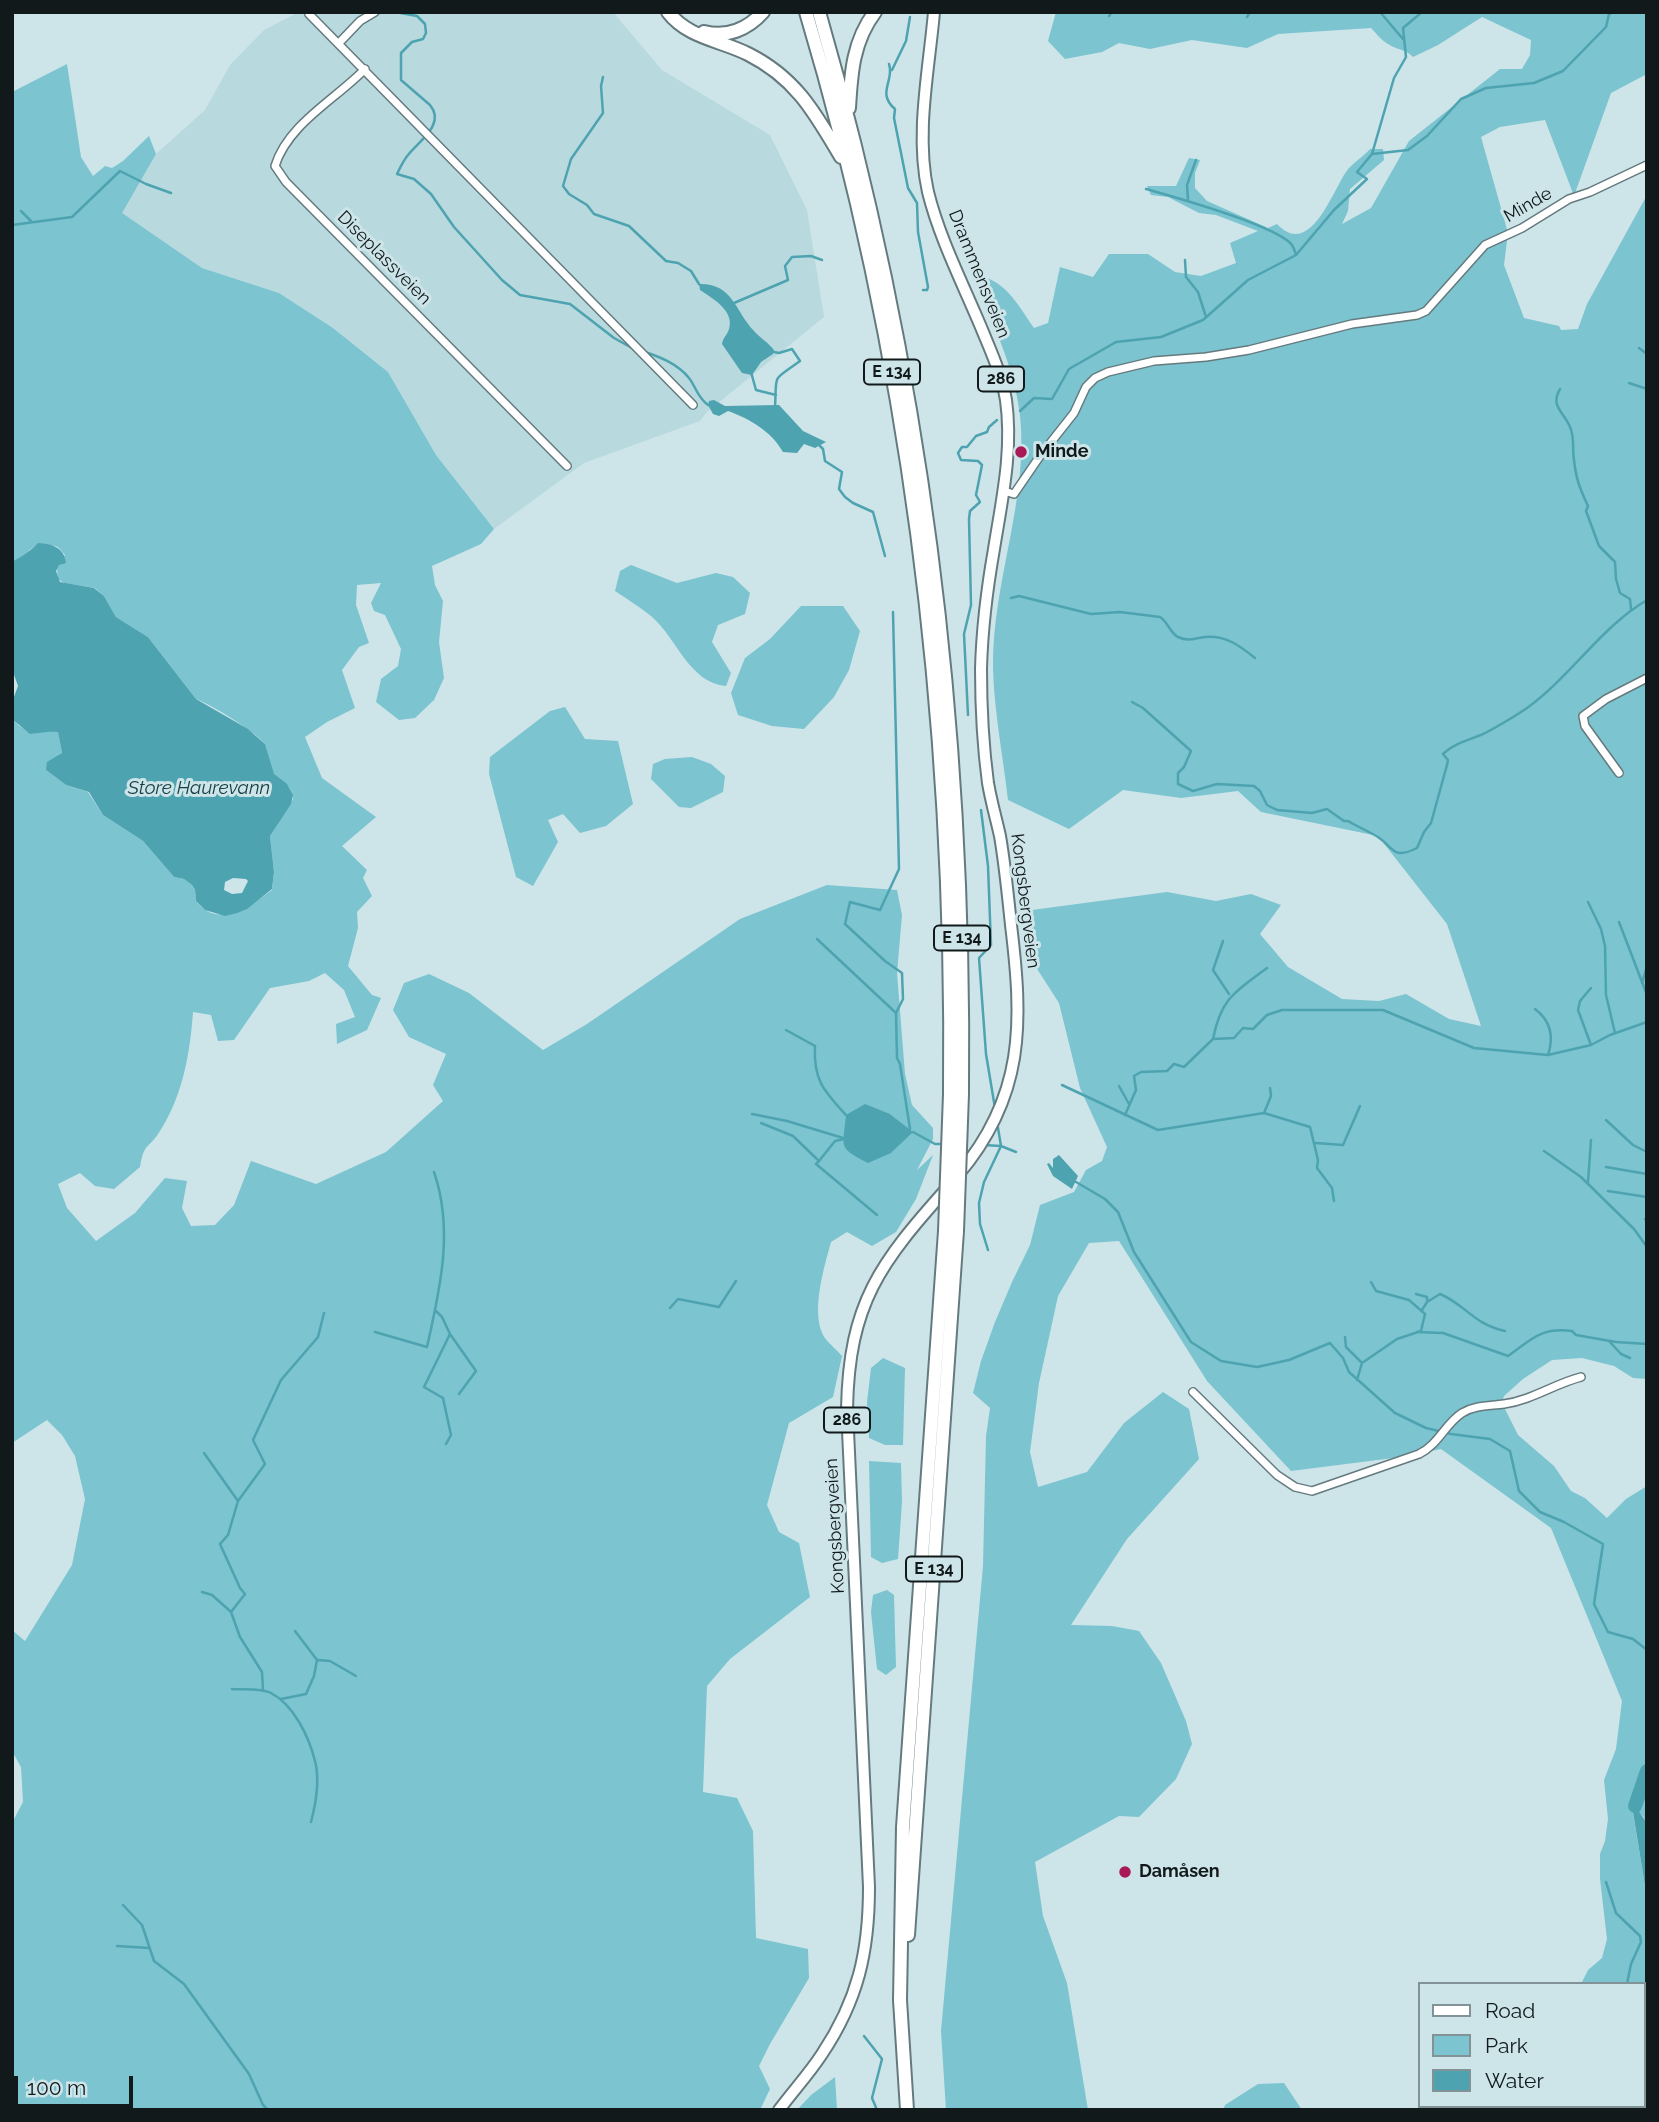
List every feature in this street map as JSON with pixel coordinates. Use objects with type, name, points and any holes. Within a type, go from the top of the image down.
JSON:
[{"type":"highway","name":"E 134","points":[[668,12],[685,29],[748,54],[785,78],[819,118],[849,173]]},
{"type":"highway","points":[[674,12],[696,29],[723,34],[743,28],[763,12]]},
{"type":"highway","name":"E 134","points":[[806,12],[871,264],[900,417],[916,521],[931,645],[948,866],[956,1094]]},
{"type":"highway","name":"E 134","points":[[819,12],[877,237],[900,348],[923,483],[941,627],[960,868],[951,1231],[909,1906],[907,2006],[914,2110]]},
{"type":"highway","name":"E 134","points":[[849,123],[853,58],[861,34],[875,12]]},
{"type":"highway","name":"E 134","points":[[907,2110],[900,2000],[903,1827],[951,1231]]},
{"type":"main road","name":"Drammensveien","points":[[934,12],[922,146],[925,172],[942,234],[1002,383],[1009,434],[1009,492],[983,621],[981,674],[985,757]]},
{"type":"main road","name":"Kongsbergveien","points":[[779,2110],[821,2056],[841,2023],[859,1979],[867,1942],[869,1887],[847,1409],[853,1337],[877,1275],[893,1251],[963,1169],[987,1135],[1007,1090],[1017,1045],[1019,1006],[1013,942],[1003,853],[989,791],[985,757]]},
{"type":"street","points":[[339,43],[360,21],[375,12]]},
{"type":"street","points":[[309,14],[693,405]]},
{"type":"street","name":"Diseplassveien","points":[[365,69],[295,133],[279,152],[275,166],[286,181],[567,466]]},
{"type":"street","name":"Minde","points":[[1009,492],[1068,422],[1086,387],[1095,378],[1124,366],[1249,350],[1352,324],[1417,315],[1426,310],[1485,245],[1522,228],[1569,199],[1590,192],[1647,164]]},
{"type":"street","points":[[1619,773],[1585,726],[1583,716],[1606,699],[1647,678]]},
{"type":"street","points":[[1193,1392],[1277,1475],[1295,1488],[1312,1491],[1419,1454],[1434,1444],[1457,1416],[1470,1409],[1521,1400],[1581,1377]]},
{"type":"shaded area","points":[[299,12],[613,12],[662,70],[770,135],[807,210],[824,317],[707,412],[700,421],[584,463],[494,529],[436,455],[388,372],[333,328],[279,293],[202,268],[121,213],[156,154],[205,110],[230,65],[264,30]]},
{"type":"green space","points":[[1056,12],[1647,12],[1647,74],[1611,93],[1574,196],[1545,120],[1500,127],[1481,137],[1508,233],[1504,265],[1524,318],[1559,326],[1561,330],[1578,329],[1587,304],[1647,195],[1647,1379],[1633,1378],[1614,1366],[1582,1358],[1552,1360],[1523,1379],[1504,1396],[1502,1403],[1518,1435],[1554,1466],[1571,1491],[1585,1498],[1607,1518],[1626,1499],[1647,1486],[1647,1823],[1632,1807],[1647,1898],[1645,2076],[1645,1982],[1582,1982],[1588,1970],[1602,1958],[1607,1939],[1600,1879],[1600,1854],[1608,1819],[1604,1780],[1616,1749],[1622,1701],[1551,1528],[1441,1449],[1409,1456],[1291,1471],[1207,1381],[1119,1241],[1089,1243],[1058,1296],[1039,1383],[1030,1452],[1038,1487],[1087,1472],[1124,1423],[1163,1392],[1189,1409],[1199,1459],[1127,1539],[1071,1625],[1112,1626],[1139,1631],[1161,1663],[1186,1721],[1192,1744],[1176,1779],[1139,1817],[1119,1816],[1035,1862],[1043,1916],[1067,1983],[1088,2110],[946,2110],[941,2031],[983,1566],[986,1436],[990,1408],[973,1393],[995,1322],[1030,1245],[1040,1205],[1074,1192],[1086,1170],[1102,1161],[1107,1147],[1080,1088],[1059,1003],[1032,961],[1032,910],[1167,892],[1216,901],[1251,894],[1281,905],[1260,934],[1288,967],[1342,999],[1379,1001],[1406,994],[1449,1019],[1481,1026],[1447,924],[1378,836],[1261,812],[1238,791],[1181,798],[1123,790],[1069,829],[1008,800],[993,668],[998,604],[1019,478],[1020,415],[1007,360],[971,275],[993,280],[1001,286],[1016,301],[1034,328],[1048,323],[1060,267],[1093,277],[1109,254],[1148,254],[1175,272],[1201,276],[1236,263],[1230,243],[1258,231],[1216,215],[1199,213],[1168,197],[1151,195],[1147,186],[1176,186],[1189,158],[1200,160],[1195,173],[1195,188],[1207,201],[1268,228],[1277,224],[1289,233],[1300,233],[1319,219],[1351,166],[1370,149],[1383,149],[1384,160],[1350,189],[1348,211],[1342,224],[1371,208],[1409,141],[1500,69],[1522,69],[1530,55],[1531,40],[1482,17],[1438,45],[1413,57],[1385,42],[1371,28],[1278,34],[1247,48],[1192,40],[1150,49],[1119,43],[1102,52],[1065,59],[1048,41]]},
{"type":"green space","points":[[67,64],[81,157],[93,176],[105,166],[112,168],[123,161],[149,136],[156,154],[122,213],[202,268],[279,293],[333,328],[388,372],[436,455],[494,529],[481,544],[432,566],[435,585],[443,601],[439,642],[444,678],[434,700],[415,718],[399,720],[376,702],[381,679],[398,666],[401,649],[385,615],[374,611],[371,603],[381,583],[357,585],[356,605],[369,643],[359,647],[342,670],[355,708],[305,737],[322,778],[376,817],[342,846],[367,870],[363,878],[372,896],[357,912],[358,928],[348,966],[372,995],[381,998],[367,1030],[337,1044],[336,1024],[355,1017],[344,990],[325,973],[309,981],[270,988],[234,1040],[218,1041],[211,1015],[193,1012],[190,1043],[180,1088],[168,1117],[145,1149],[140,1167],[114,1189],[95,1186],[80,1173],[58,1184],[67,1208],[96,1241],[135,1213],[165,1178],[187,1181],[182,1208],[191,1226],[215,1225],[234,1205],[251,1161],[316,1184],[386,1152],[443,1101],[433,1085],[446,1054],[409,1037],[393,1010],[404,983],[429,974],[469,993],[543,1050],[587,1024],[740,919],[827,885],[897,890],[902,915],[897,973],[905,1074],[912,1105],[933,1128],[933,1139],[917,1170],[933,1155],[916,1199],[896,1232],[872,1246],[847,1232],[831,1242],[820,1289],[818,1314],[823,1335],[842,1356],[833,1397],[789,1423],[767,1505],[779,1532],[799,1543],[810,1597],[730,1659],[707,1686],[703,1792],[737,1798],[753,1831],[756,1938],[808,1949],[809,1978],[759,2066],[770,2089],[760,2110],[12,2110],[12,1823],[23,1802],[21,1767],[12,1751],[12,1630],[25,1641],[72,1565],[85,1499],[75,1456],[62,1435],[47,1420],[12,1443],[12,718],[32,734],[46,730],[58,731],[62,753],[46,770],[66,785],[88,792],[103,815],[143,841],[174,877],[184,879],[195,888],[196,901],[214,914],[244,908],[272,890],[274,872],[270,836],[293,799],[288,787],[272,771],[266,747],[260,738],[196,699],[148,637],[116,617],[104,596],[95,588],[64,583],[58,579],[57,568],[65,555],[58,547],[41,544],[12,561],[12,92]],"holes":[[[890,1114],[912,1132],[892,1152]]]},
{"type":"green space","points":[[631,565],[677,583],[716,573],[733,577],[750,593],[745,614],[718,625],[712,642],[731,673],[726,686],[702,677],[651,616],[615,591],[620,571]]},
{"type":"green space","points":[[801,606],[843,606],[860,631],[849,670],[834,697],[804,729],[772,726],[738,715],[731,693],[745,658],[770,639]]},
{"type":"green space","points":[[565,707],[585,739],[618,741],[633,804],[606,826],[580,833],[563,814],[548,820],[558,842],[533,886],[516,877],[489,774],[490,757],[550,711]]},
{"type":"green space","points":[[692,757],[711,764],[725,776],[723,792],[691,808],[679,807],[651,779],[653,764],[665,759]]},
{"type":"green space","points":[[883,1358],[905,1368],[903,1445],[885,1445],[869,1438],[867,1402],[871,1368]]},
{"type":"green space","points":[[869,1461],[901,1463],[902,1502],[898,1559],[882,1563],[871,1557]]},
{"type":"green space","points":[[887,1590],[894,1595],[896,1667],[886,1675],[877,1669],[871,1612],[873,1595]]},
{"type":"green space","points":[[835,2077],[837,2110],[797,2110],[811,2095]]},
{"type":"green space","points":[[1284,2083],[1302,2110],[1223,2110],[1225,2105],[1258,2084]]},
{"type":"water","points":[[699,284],[719,288],[726,293],[754,331],[774,350],[752,375],[742,373],[722,344],[729,329],[729,316],[721,306],[700,290]]},
{"type":"water","points":[[714,400],[725,406],[779,405],[803,431],[826,442],[815,448],[804,444],[797,453],[783,452],[766,432],[752,422],[728,411],[719,416],[713,414],[708,405],[709,401]]},
{"type":"water","name":"Store Haurevann","points":[[38,543],[56,547],[63,553],[66,563],[59,565],[56,571],[60,582],[94,588],[104,596],[116,617],[148,637],[196,699],[248,729],[265,744],[274,774],[287,784],[293,795],[291,804],[270,836],[274,872],[272,889],[247,909],[225,916],[205,910],[196,901],[192,885],[184,879],[174,877],[143,841],[103,815],[89,792],[66,785],[46,770],[47,762],[62,753],[58,732],[30,734],[12,719],[12,702],[18,686],[12,669],[12,561]],"holes":[[[233,878],[248,881],[242,893],[232,894],[224,890],[225,882]]]},
{"type":"water","points":[[865,1104],[890,1114],[913,1132],[891,1153],[868,1163],[851,1153],[843,1140],[846,1115]]},
{"type":"water","points":[[1059,1155],[1078,1176],[1072,1189],[1053,1176],[1047,1164],[1053,1168],[1053,1159]]},
{"type":"water","points":[[1632,1806],[1635,1806],[1647,1823],[1647,1898]]},
{"type":"waterway","points":[[395,12],[417,16],[425,24],[426,33],[423,39],[412,42],[401,53],[401,80],[430,105],[435,119],[429,132],[406,157],[397,174],[414,179],[431,194],[454,227],[502,280],[520,295],[570,304],[614,338],[632,348]]},
{"type":"waterway","points":[[1109,16],[1112,12]]},
{"type":"waterway","points":[[1247,17],[1250,12]]},
{"type":"waterway","points":[[1380,12],[1403,39]]},
{"type":"waterway","points":[[1372,154],[1394,78],[1406,57],[1403,28],[1422,12]]},
{"type":"waterway","points":[[1020,411],[1034,398],[1052,399],[1069,369],[1116,342],[1161,337],[1203,320],[1248,280],[1296,255],[1334,210],[1367,179],[1357,172],[1372,154],[1408,150],[1427,136],[1461,99],[1486,88],[1534,83],[1563,71],[1606,27],[1609,14],[1614,12]]},
{"type":"waterway","points":[[892,70],[906,41],[910,17]]},
{"type":"waterway","points":[[889,64],[890,76],[886,92],[895,109],[894,118],[908,188],[917,203],[918,232],[928,287],[923,290]]},
{"type":"waterway","points":[[603,77],[603,113],[571,159],[563,186],[594,214],[629,226],[666,261],[678,263],[691,271],[699,284]]},
{"type":"waterway","points":[[1188,200],[1187,185],[1196,160]]},
{"type":"waterway","points":[[12,225],[72,217],[120,171],[171,193]]},
{"type":"waterway","points":[[1146,189],[1266,229],[1292,245],[1296,255]]},
{"type":"waterway","points":[[21,211],[31,221]]},
{"type":"waterway","points":[[734,303],[788,280],[785,266],[792,257],[811,256],[822,260]]},
{"type":"waterway","points":[[1185,260],[1186,277],[1198,292],[1206,317]]},
{"type":"waterway","points":[[1639,348],[1647,354]]},
{"type":"waterway","points":[[774,352],[792,349],[800,361],[777,379],[775,408]]},
{"type":"waterway","points":[[645,352],[680,369],[708,405]]},
{"type":"waterway","points":[[751,372],[756,390],[776,395]]},
{"type":"waterway","points":[[1629,383],[1647,389]]},
{"type":"waterway","points":[[1560,389],[1556,400],[1572,431],[1573,456],[1588,506],[1586,511],[1599,546],[1615,562],[1620,593],[1630,599],[1631,609]]},
{"type":"waterway","points":[[968,715],[964,634],[971,605],[969,519],[970,511],[980,502],[976,495],[982,465],[978,461],[961,460],[958,453],[976,436],[987,432],[997,420]]},
{"type":"waterway","points":[[819,445],[823,449],[825,461],[842,472],[839,489],[845,497],[873,512],[885,556]]},
{"type":"waterway","points":[[1011,598],[1019,596],[1091,614],[1120,612],[1160,617],[1178,637],[1220,638],[1255,658]]},
{"type":"waterway","points":[[1132,702],[1143,708],[1191,751],[1184,767],[1178,773],[1178,784],[1193,791],[1217,784],[1254,786],[1260,791],[1267,805],[1277,810],[1312,813],[1327,809],[1344,821],[1378,837],[1394,851],[1403,853],[1417,848],[1431,823],[1448,760],[1443,754],[1527,708],[1615,624],[1647,600]]},
{"type":"waterway","points":[[893,612],[899,869],[880,910],[850,902],[845,924],[902,973],[903,999],[896,1013],[897,1058],[910,1129]]},
{"type":"waterway","points":[[981,810],[988,866],[991,945],[979,958],[986,1054],[995,1108]]},
{"type":"waterway","points":[[1588,902],[1601,929],[1605,946],[1606,995],[1615,1033]]},
{"type":"waterway","points":[[1619,922],[1647,995]]},
{"type":"waterway","points":[[817,939],[896,1013]]},
{"type":"waterway","points":[[1223,941],[1213,970],[1229,994]]},
{"type":"waterway","points":[[1642,983],[1647,966]]},
{"type":"waterway","points":[[1213,1039],[1220,1014],[1231,997],[1267,968]]},
{"type":"waterway","points":[[1591,988],[1580,1001],[1578,1010],[1591,1045]]},
{"type":"waterway","points":[[1535,1009],[1545,1019],[1550,1030],[1548,1055]]},
{"type":"waterway","points":[[1125,1115],[1136,1090],[1134,1076],[1141,1072],[1167,1071],[1174,1064],[1184,1067],[1213,1039],[1234,1038],[1243,1028],[1253,1029],[1267,1015],[1282,1010],[1383,1010],[1474,1048],[1548,1055],[1591,1045],[1647,1022]]},
{"type":"waterway","points":[[786,1030],[815,1046],[818,1076],[846,1115]]},
{"type":"waterway","points":[[1062,1085],[1158,1130],[1264,1113],[1310,1127],[1318,1160],[1317,1168],[1332,1188],[1334,1201]]},
{"type":"waterway","points":[[1119,1086],[1129,1104]]},
{"type":"waterway","points":[[1264,1113],[1271,1096],[1270,1088]]},
{"type":"waterway","points":[[1316,1143],[1343,1145],[1360,1106]]},
{"type":"waterway","points":[[752,1114],[787,1121],[843,1138]]},
{"type":"waterway","points":[[1606,1120],[1633,1145],[1647,1152]]},
{"type":"waterway","points":[[988,1250],[980,1224],[979,1203],[984,1182],[1001,1146],[997,1122]]},
{"type":"waterway","points":[[761,1123],[793,1136],[819,1161],[835,1141],[844,1139]]},
{"type":"waterway","points":[[913,1132],[935,1144],[945,1144]]},
{"type":"waterway","points":[[1588,1182],[1591,1140]]},
{"type":"waterway","points":[[983,1145],[1001,1146],[1016,1152]]},
{"type":"waterway","points":[[1544,1151],[1581,1177],[1634,1229],[1647,1247]]},
{"type":"waterway","points":[[819,1161],[816,1164],[877,1215]]},
{"type":"waterway","points":[[1606,1167],[1647,1174]]},
{"type":"waterway","points":[[375,1332],[427,1347],[440,1281],[444,1238],[440,1194],[434,1172]]},
{"type":"waterway","points":[[1076,1182],[1105,1199],[1118,1212],[1134,1252],[1191,1342],[1221,1361],[1257,1367],[1289,1360],[1330,1343],[1343,1358],[1349,1372],[1395,1413],[1426,1428],[1490,1439],[1510,1451],[1519,1491],[1540,1512],[1603,1544],[1594,1604],[1608,1632],[1633,1639],[1647,1650]]},
{"type":"waterway","points":[[1608,1191],[1647,1197]]},
{"type":"waterway","points":[[670,1308],[678,1299],[719,1307],[736,1281]]},
{"type":"waterway","points":[[1357,1380],[1362,1363],[1397,1339],[1421,1331],[1425,1314],[1409,1300],[1376,1291],[1371,1282]]},
{"type":"waterway","points":[[1416,1294],[1427,1297],[1427,1300]]},
{"type":"waterway","points":[[1422,1310],[1427,1302],[1440,1294],[1485,1324],[1505,1331]]},
{"type":"waterway","points":[[435,1310],[442,1317],[450,1334],[424,1387],[443,1398],[451,1435],[446,1444]]},
{"type":"waterway","points":[[263,1690],[262,1672],[240,1637],[231,1612],[245,1594],[220,1544],[228,1535],[238,1501],[265,1464],[253,1440],[281,1380],[318,1337],[324,1313]]},
{"type":"waterway","points":[[1417,1332],[1443,1333],[1508,1356],[1537,1336],[1561,1330],[1616,1342],[1647,1344]]},
{"type":"waterway","points":[[450,1334],[476,1371],[459,1394]]},
{"type":"waterway","points":[[1345,1337],[1346,1347],[1361,1362]]},
{"type":"waterway","points":[[1609,1341],[1621,1354],[1630,1358]]},
{"type":"waterway","points":[[204,1453],[238,1501]]},
{"type":"waterway","points":[[202,1592],[212,1595],[230,1611]]},
{"type":"waterway","points":[[281,1699],[306,1694],[314,1676],[317,1660],[295,1631]]},
{"type":"waterway","points":[[318,1660],[330,1661],[356,1676]]},
{"type":"waterway","points":[[232,1689],[267,1691],[287,1705],[299,1722],[309,1742],[317,1776],[311,1822]]},
{"type":"waterway","points":[[1635,1806],[1647,1771]]},
{"type":"waterway","points":[[1606,1882],[1616,1913],[1640,1936],[1641,1942],[1631,1964],[1627,1982]]},
{"type":"waterway","points":[[123,1905],[142,1925],[154,1961],[184,1984],[249,2074],[268,2110]]},
{"type":"waterway","points":[[117,1946],[149,1948]]},
{"type":"waterway","points":[[864,2036],[882,2059],[872,2098],[877,2110]]},
{"type":"place","name":"Minde","points":[[1021,452]]},
{"type":"place","name":"Damåsen","points":[[1125,1872]]}]
